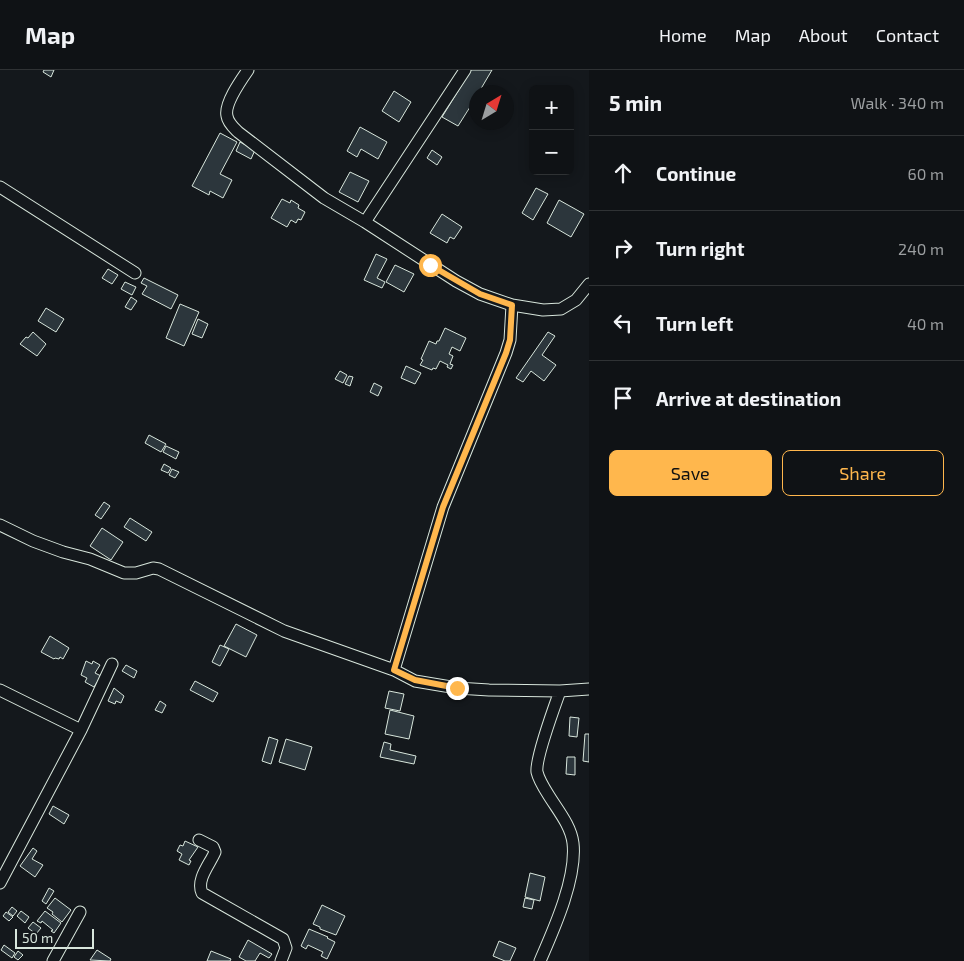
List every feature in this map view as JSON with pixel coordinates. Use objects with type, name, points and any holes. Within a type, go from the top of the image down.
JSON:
[{"type":"street","points":[[248,70],[227,107],[227,116],[230,124],[305,185],[456,281],[480,294],[512,305],[542,310],[561,309],[576,300],[589,284]]},
{"type":"street","points":[[365,222],[465,70]]},
{"type":"street","points":[[0,187],[134,274]]},
{"type":"street","points":[[394,670],[443,507],[506,353],[510,340],[512,305]]},
{"type":"street","points":[[0,525],[33,541],[90,559],[124,573],[136,573],[153,568],[159,569],[284,631],[394,670],[415,680],[457,688],[560,691],[589,689]]},
{"type":"street","points":[[0,883],[81,730],[112,664]]},
{"type":"street","points":[[0,690],[81,730]]},
{"type":"street","points":[[540,961],[565,900],[572,862],[573,844],[567,824],[542,783],[537,770],[550,719],[560,691]]},
{"type":"street","points":[[199,840],[213,847],[215,852],[200,881],[202,892],[283,940],[286,948],[281,961]]},
{"type":"street","points":[[53,961],[80,912]]},
{"type":"building","points":[[44,70],[54,70],[51,77],[43,72]]},
{"type":"building","points":[[471,70],[492,70],[483,85],[469,85],[469,109],[458,126],[442,117]]},
{"type":"building","points":[[394,91],[411,102],[399,122],[382,111]]},
{"type":"building","points":[[360,127],[387,142],[378,159],[361,149],[357,157],[347,151]]},
{"type":"building","points":[[220,133],[237,142],[220,174],[232,180],[223,198],[210,191],[209,195],[192,186]]},
{"type":"building","points":[[240,142],[255,150],[251,159],[236,151]]},
{"type":"building","points":[[432,150],[442,157],[437,165],[427,158]]},
{"type":"building","points":[[350,172],[369,181],[358,202],[339,192]]},
{"type":"building","points":[[536,188],[548,194],[533,220],[522,213]]},
{"type":"building","points":[[282,199],[290,203],[291,200],[299,205],[298,208],[305,212],[301,220],[298,219],[296,223],[291,220],[287,227],[271,218]]},
{"type":"building","points":[[559,200],[584,214],[571,237],[547,223]]},
{"type":"building","points":[[442,214],[462,227],[454,239],[450,237],[447,243],[430,233]]},
{"type":"building","points":[[376,254],[387,259],[377,278],[385,282],[382,288],[364,280]]},
{"type":"building","points":[[395,265],[414,274],[404,292],[386,282]]},
{"type":"building","points":[[108,269],[118,275],[112,284],[102,278]]},
{"type":"building","points":[[144,278],[178,295],[171,309],[142,294],[147,286],[141,283]]},
{"type":"building","points":[[125,282],[136,287],[132,295],[121,289]]},
{"type":"building","points":[[131,297],[137,301],[131,310],[125,307]]},
{"type":"building","points":[[180,304],[199,312],[184,346],[166,338]]},
{"type":"building","points":[[46,308],[64,319],[56,332],[38,321]]},
{"type":"building","points":[[198,319],[208,324],[202,338],[192,334]]},
{"type":"building","points":[[445,328],[466,338],[460,351],[452,347],[449,354],[453,356],[450,364],[453,365],[451,369],[440,361],[436,369],[433,368],[432,370],[420,365],[429,341],[436,344]]},
{"type":"building","points":[[33,332],[46,344],[37,356],[20,344]]},
{"type":"building","points":[[548,332],[555,336],[542,355],[556,365],[544,381],[531,371],[523,382],[516,378]]},
{"type":"building","points":[[406,366],[421,373],[415,384],[401,378]]},
{"type":"building","points":[[340,371],[347,375],[343,383],[335,379]]},
{"type":"building","points":[[349,376],[353,377],[350,386],[345,384]]},
{"type":"building","points":[[374,383],[382,387],[378,396],[370,392]]},
{"type":"building","points":[[149,435],[166,444],[161,452],[145,443]]},
{"type":"building","points":[[166,446],[179,452],[176,459],[163,452]]},
{"type":"building","points":[[164,464],[171,468],[168,473],[161,470]]},
{"type":"building","points":[[172,469],[179,472],[175,478],[169,475]]},
{"type":"building","points":[[104,502],[110,506],[101,519],[95,515]]},
{"type":"building","points":[[130,518],[152,532],[146,541],[124,527]]},
{"type":"building","points":[[102,528],[123,542],[111,560],[90,546]]},
{"type":"building","points":[[236,624],[257,635],[246,657],[224,646]]},
{"type":"building","points":[[50,636],[69,648],[63,659],[60,657],[59,659],[54,659],[41,652]]},
{"type":"building","points":[[220,645],[229,649],[220,666],[212,662]]},
{"type":"building","points":[[86,661],[92,664],[93,661],[100,665],[95,673],[101,676],[94,687],[85,682],[87,678],[81,675]]},
{"type":"building","points":[[126,665],[137,671],[134,678],[122,671]]},
{"type":"building","points":[[195,681],[218,693],[213,702],[190,690]]},
{"type":"building","points":[[114,688],[124,696],[121,703],[116,701],[115,704],[108,701]]},
{"type":"building","points":[[389,691],[404,694],[400,711],[385,708]]},
{"type":"building","points":[[160,701],[166,705],[162,713],[155,710]]},
{"type":"building","points":[[390,710],[414,716],[409,739],[385,734]]},
{"type":"building","points":[[570,717],[579,718],[577,737],[569,736]]},
{"type":"building","points":[[585,734],[589,734],[589,762],[583,761]]},
{"type":"building","points":[[269,737],[278,740],[271,764],[262,761]]},
{"type":"building","points":[[286,739],[312,747],[305,770],[279,762]]},
{"type":"building","points":[[384,742],[391,744],[390,750],[416,756],[414,764],[380,757]]},
{"type":"building","points":[[567,757],[575,757],[575,775],[566,774]]},
{"type":"building","points":[[53,806],[69,815],[64,824],[49,814]]},
{"type":"building","points":[[185,841],[198,847],[189,860],[191,861],[189,865],[179,860],[182,854],[177,851],[180,845],[183,846]]},
{"type":"building","points":[[33,848],[37,851],[32,859],[43,865],[35,877],[20,866]]},
{"type":"building","points":[[530,873],[545,877],[540,901],[525,897]]},
{"type":"building","points":[[49,888],[54,891],[46,904],[42,901]]},
{"type":"building","points":[[55,898],[71,910],[62,922],[47,908]]},
{"type":"building","points":[[525,898],[534,900],[532,909],[523,907]]},
{"type":"building","points":[[322,905],[345,916],[336,935],[313,924]]},
{"type":"building","points":[[12,907],[17,911],[13,916],[8,912]]},
{"type":"building","points":[[21,911],[29,917],[25,923],[17,916]]},
{"type":"building","points":[[45,911],[61,923],[54,933],[42,921],[41,923],[37,921]]},
{"type":"building","points":[[6,912],[13,917],[9,921],[3,916]]},
{"type":"building","points":[[33,922],[41,928],[36,934],[28,928]]},
{"type":"building","points":[[309,929],[335,942],[327,959],[321,956],[323,952],[308,945],[306,949],[301,946]]},
{"type":"building","points":[[248,940],[272,954],[269,958],[260,953],[255,961],[246,961],[239,957]]},
{"type":"building","points":[[499,941],[516,948],[510,961],[493,956]]},
{"type":"building","points":[[4,945],[15,953],[12,958],[1,950]]},
{"type":"building","points":[[97,950],[111,959],[110,961],[90,960]]},
{"type":"building","points":[[18,951],[23,955],[18,960],[14,957]]},
{"type":"building","points":[[211,951],[231,959],[230,961],[207,961]]},
{"type":"route","points":[[430,265],[480,294],[512,305],[510,340],[506,353],[443,507],[394,670],[404,676],[427,684],[457,688]]}]
